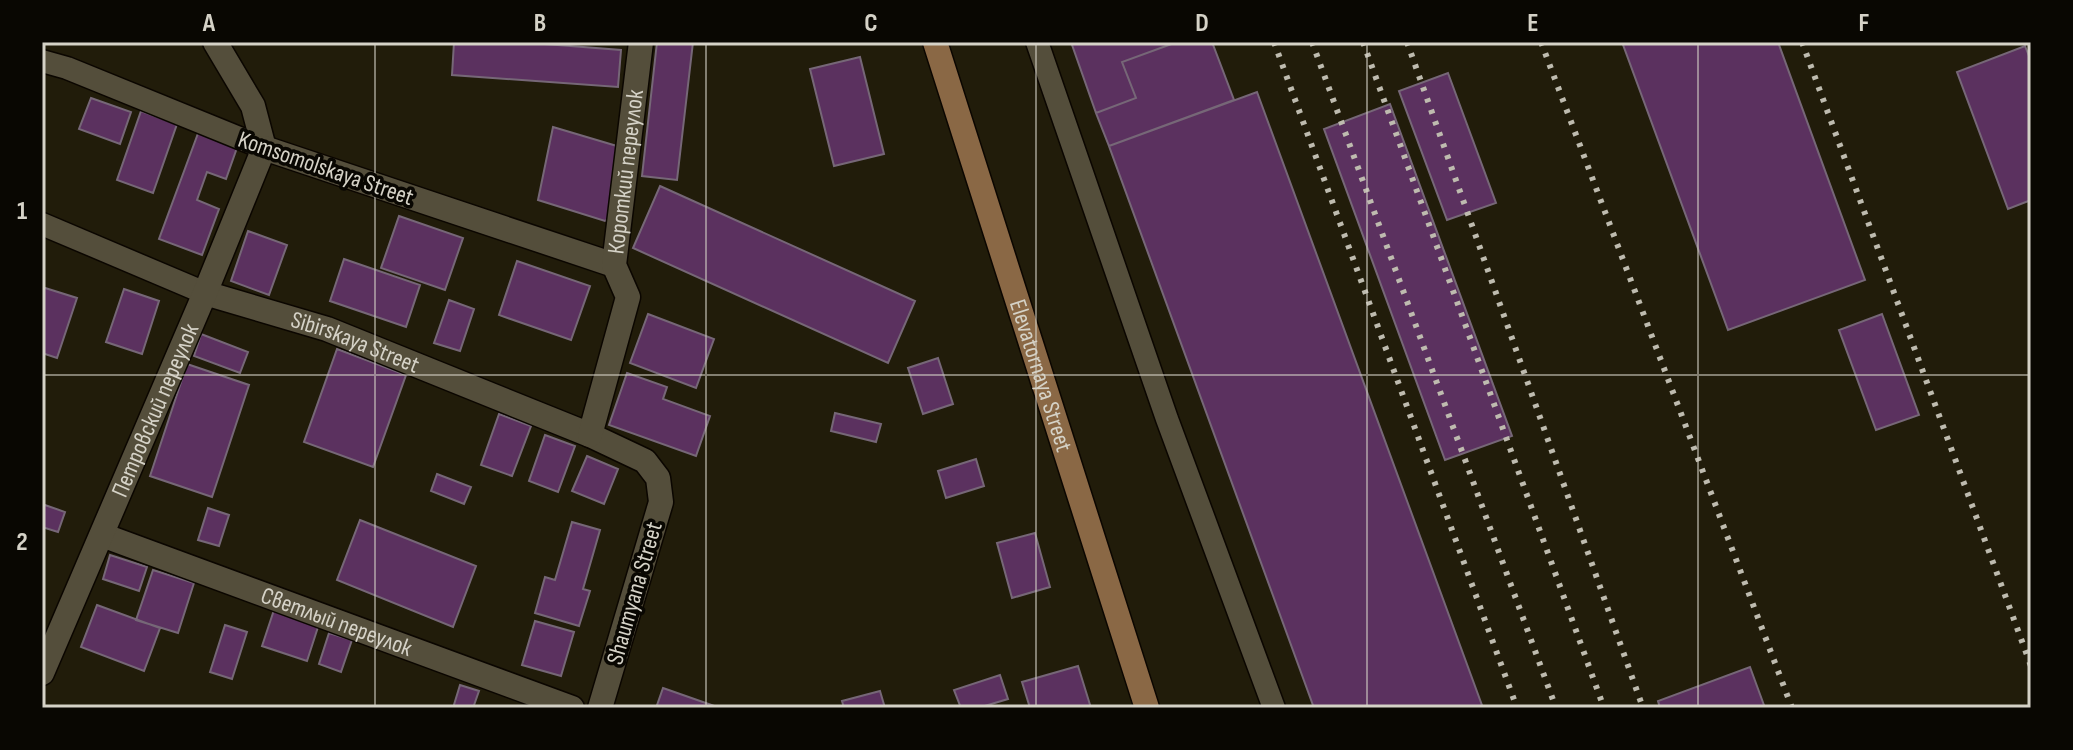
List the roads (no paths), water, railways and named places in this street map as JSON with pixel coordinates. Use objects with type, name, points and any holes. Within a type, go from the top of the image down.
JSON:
[{"type":"main road","name":"Elevatornaya Street","points":[[935,42],[1147,708]]},
{"type":"street","points":[[215,42],[253,106],[264,148]]},
{"type":"street","name":"Короткий переулок","points":[[590,435],[628,297],[614,265],[641,42]]},
{"type":"street","name":"Komsomolskaya Street","points":[[264,148],[614,265]]},
{"type":"street","name":"Петровский переулок","points":[[42,673],[264,148]]},
{"type":"street","name":"Sibirskaya Street","points":[[205,293],[327,329],[590,435],[645,461],[658,478]]},
{"type":"street","name":"Shaumyana Street","points":[[600,708],[661,502],[658,478]]},
{"type":"street","name":"Светлый переулок","points":[[102,535],[572,708]]},
{"type":"lane","points":[[1037,42],[1167,419],[1274,708]]},
{"type":"lane","name":"Komsomolskaya Street","points":[[42,61],[67,68],[264,148]]},
{"type":"lane","name":"Sibirskaya Street","points":[[42,224],[205,293]]},
{"type":"railway","points":[[1274,42],[1517,708]]},
{"type":"railway","points":[[1312,42],[1556,708]]},
{"type":"railway","points":[[1363,42],[1604,708]]},
{"type":"railway","points":[[1407,42],[1643,708]]},
{"type":"railway","points":[[1541,42],[1792,708]]},
{"type":"railway","points":[[1802,42],[2031,666]]}]
